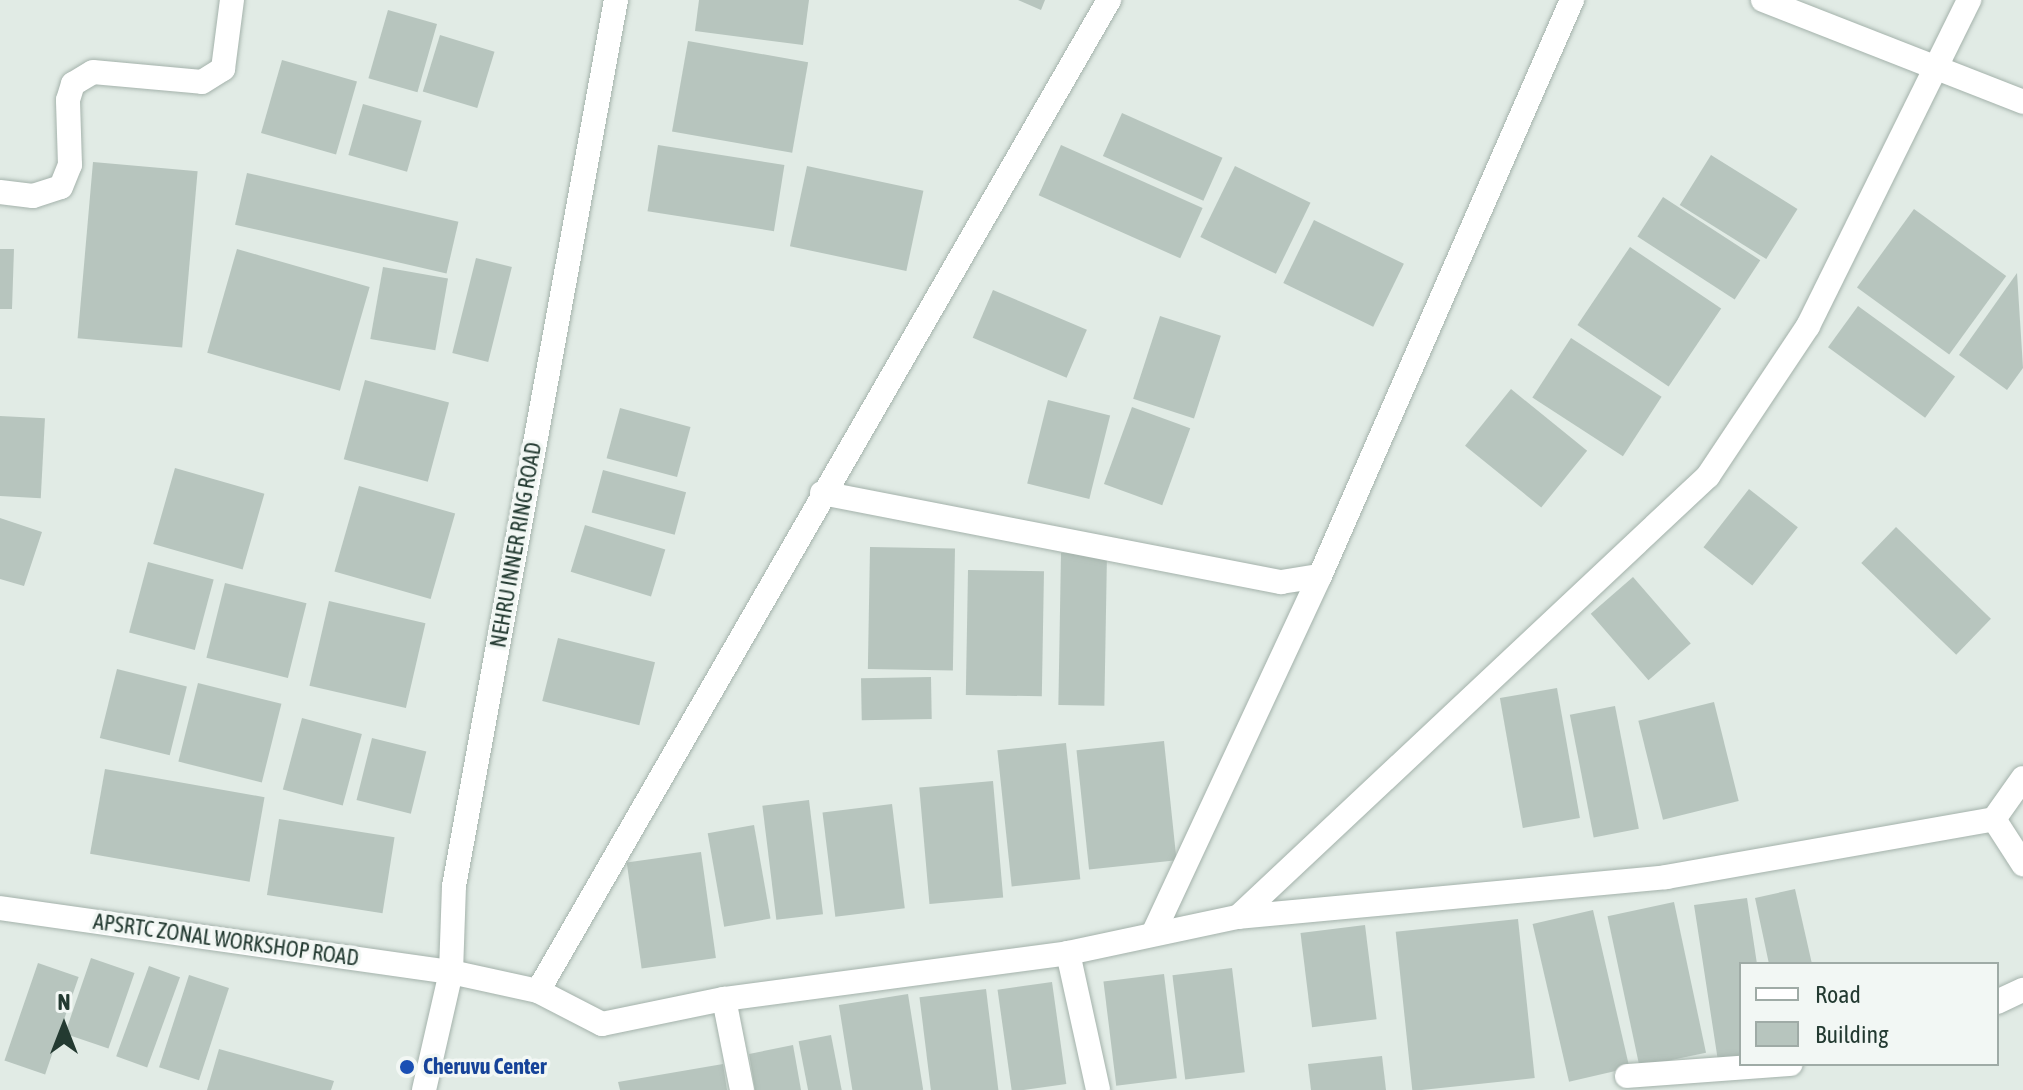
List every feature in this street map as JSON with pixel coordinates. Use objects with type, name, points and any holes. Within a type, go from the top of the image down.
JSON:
[{"type":"street","points":[[0,192],[33,196],[61,187],[70,165],[68,100],[73,84],[93,72],[202,82],[223,69],[232,0]]},
{"type":"street","name":"NEHRU INNER RING ROAD","points":[[424,1090],[451,972],[454,886],[616,0]]},
{"type":"street","points":[[538,991],[822,493],[1109,0]]},
{"type":"street","points":[[1153,934],[1320,576],[1572,0]]},
{"type":"street","points":[[1763,0],[2023,102]]},
{"type":"street","points":[[1238,917],[1708,476],[1808,326],[1940,71],[1969,0]]},
{"type":"street","points":[[822,493],[1281,582],[1320,576]]},
{"type":"street","points":[[2023,778],[1994,819],[2023,864]]},
{"type":"street","name":"APSRTC ZONAL WORKSHOP ROAD","points":[[0,908],[451,972],[538,991],[602,1024],[724,999],[1068,953],[1238,917],[1666,877],[1994,819]]},
{"type":"street","points":[[1068,953],[1098,1090]]},
{"type":"street","points":[[1999,1001],[2023,990]]},
{"type":"street","points":[[724,999],[742,1090]]},
{"type":"street","points":[[1627,1076],[1764,1066]]},
{"type":"building","points":[[699,0],[809,0],[803,45],[695,31]]},
{"type":"building","points":[[1018,0],[1045,0],[1041,10]]},
{"type":"building","points":[[388,10],[437,24],[417,92],[368,78]]},
{"type":"building","points":[[440,35],[495,52],[477,108],[423,91]]},
{"type":"building","points":[[688,41],[808,62],[792,153],[672,132]]},
{"type":"building","points":[[282,60],[357,81],[336,155],[261,133]]},
{"type":"building","points":[[363,104],[422,121],[407,172],[348,155]]},
{"type":"building","points":[[1122,113],[1222,158],[1203,201],[1103,156]]},
{"type":"building","points":[[658,145],[784,165],[774,231],[648,211]]},
{"type":"building","points":[[1061,145],[1203,208],[1180,258],[1039,195]]},
{"type":"building","points":[[1711,155],[1798,209],[1766,259],[1680,205]]},
{"type":"building","points":[[93,162],[198,171],[182,347],[78,338]]},
{"type":"building","points":[[807,166],[923,191],[906,271],[790,246]]},
{"type":"building","points":[[1235,166],[1310,203],[1276,274],[1200,237]]},
{"type":"building","points":[[247,173],[458,222],[447,273],[235,225]]},
{"type":"building","points":[[1663,197],[1760,260],[1735,300],[1637,236]]},
{"type":"building","points":[[1914,209],[2006,276],[1949,354],[1857,287]]},
{"type":"building","points":[[1314,220],[1404,264],[1373,327],[1283,283]]},
{"type":"building","points":[[1630,247],[1721,309],[1669,386],[1577,325]]},
{"type":"building","points":[[0,249],[14,249],[12,309],[0,309]]},
{"type":"building","points":[[237,249],[370,287],[340,391],[207,353]]},
{"type":"building","points":[[476,258],[512,267],[488,362],[452,353]]},
{"type":"building","points":[[383,267],[448,278],[435,350],[370,339]]},
{"type":"building","points":[[2017,273],[2023,368],[2007,390],[1959,355]]},
{"type":"building","points":[[993,290],[1087,330],[1067,378],[973,338]]},
{"type":"building","points":[[1858,306],[1955,377],[1925,418],[1828,347]]},
{"type":"building","points":[[1160,316],[1221,336],[1194,419],[1133,399]]},
{"type":"building","points":[[1571,338],[1662,397],[1623,456],[1532,398]]},
{"type":"building","points":[[365,380],[449,403],[428,482],[344,459]]},
{"type":"building","points":[[1511,389],[1587,451],[1541,507],[1465,446]]},
{"type":"building","points":[[1048,400],[1110,415],[1089,499],[1027,483]]},
{"type":"building","points":[[1132,407],[1190,428],[1162,505],[1104,484]]},
{"type":"building","points":[[620,408],[691,427],[677,477],[607,458]]},
{"type":"building","points":[[0,416],[45,418],[41,498],[0,496]]},
{"type":"building","points":[[175,468],[264,494],[243,570],[153,544]]},
{"type":"building","points":[[603,470],[686,492],[675,535],[592,513]]},
{"type":"building","points":[[359,486],[455,514],[431,599],[334,572]]},
{"type":"building","points":[[1749,489],[1798,527],[1752,585],[1703,547]]},
{"type":"building","points":[[0,518],[42,532],[24,586],[0,579]]},
{"type":"building","points":[[585,525],[665,550],[651,596],[571,572]]},
{"type":"building","points":[[1896,527],[1991,619],[1956,655],[1861,563]]},
{"type":"building","points":[[870,547],[955,548],[953,670],[868,669]]},
{"type":"building","points":[[1061,553],[1107,554],[1104,706],[1058,705]]},
{"type":"building","points":[[148,562],[214,580],[195,650],[129,633]]},
{"type":"building","points":[[968,570],[1044,571],[1042,696],[966,695]]},
{"type":"building","points":[[1633,577],[1691,643],[1648,680],[1591,614]]},
{"type":"building","points":[[225,583],[307,603],[288,678],[206,658]]},
{"type":"building","points":[[329,601],[425,623],[406,708],[309,686]]},
{"type":"building","points":[[558,638],[655,662],[639,725],[542,701]]},
{"type":"building","points":[[117,669],[187,686],[170,755],[100,738]]},
{"type":"building","points":[[931,677],[932,719],[862,720],[861,678]]},
{"type":"building","points":[[198,683],[281,704],[262,782],[178,762]]},
{"type":"building","points":[[1557,688],[1580,818],[1523,828],[1500,698]]},
{"type":"building","points":[[1714,702],[1739,801],[1663,820],[1638,721]]},
{"type":"building","points":[[1615,706],[1639,829],[1594,837],[1570,715]]},
{"type":"building","points":[[302,718],[362,734],[343,806],[283,789]]},
{"type":"building","points":[[372,738],[426,752],[411,814],[357,800]]},
{"type":"building","points":[[1164,741],[1177,860],[1089,870],[1076,750]]},
{"type":"building","points":[[1066,743],[1080,879],[1012,886],[997,750]]},
{"type":"building","points":[[105,769],[265,797],[250,882],[90,854]]},
{"type":"building","points":[[993,781],[1003,898],[929,904],[919,787]]},
{"type":"building","points":[[809,800],[823,914],[776,920],[762,806]]},
{"type":"building","points":[[892,804],[905,908],[835,917],[823,813]]},
{"type":"building","points":[[279,819],[395,837],[383,913],[267,895]]},
{"type":"building","points":[[754,825],[770,919],[724,927],[708,833]]},
{"type":"building","points":[[701,852],[716,958],[642,968],[627,862]]},
{"type":"building","points":[[1795,889],[1812,962],[1769,962],[1755,898]]},
{"type":"building","points":[[1747,898],[1757,962],[1739,962],[1739,1058],[1718,1061],[1694,905]]},
{"type":"building","points":[[1674,902],[1706,1053],[1640,1067],[1607,916]]},
{"type":"building","points":[[1593,910],[1629,1068],[1569,1082],[1533,924]]},
{"type":"building","points":[[1518,919],[1535,1078],[1412,1090],[1396,932]]},
{"type":"building","points":[[1365,925],[1377,1019],[1312,1027],[1300,933]]},
{"type":"building","points":[[91,958],[134,973],[108,1049],[65,1034]]},
{"type":"building","points":[[38,963],[79,977],[45,1074],[4,1060]]},
{"type":"building","points":[[149,966],[180,977],[147,1067],[116,1056]]},
{"type":"building","points":[[1232,968],[1245,1072],[1185,1080],[1172,975]]},
{"type":"building","points":[[1164,974],[1177,1078],[1116,1086],[1103,981]]},
{"type":"building","points":[[189,975],[229,988],[199,1080],[159,1067]]},
{"type":"building","points":[[1052,982],[1066,1084],[1012,1090],[998,990]]},
{"type":"building","points":[[986,989],[998,1090],[931,1090],[919,997]]},
{"type":"building","points":[[908,994],[923,1090],[852,1090],[839,1005]]},
{"type":"building","points":[[831,1035],[842,1090],[808,1090],[799,1041]]},
{"type":"building","points":[[793,1045],[801,1090],[755,1090],[749,1054]]},
{"type":"building","points":[[219,1049],[334,1081],[331,1090],[207,1090]]},
{"type":"building","points":[[1382,1056],[1386,1090],[1311,1090],[1308,1064]]},
{"type":"building","points":[[723,1064],[727,1090],[620,1090],[618,1082]]},
{"type":"place","name":"Cheruvu Center","points":[[407,1067]]}]
